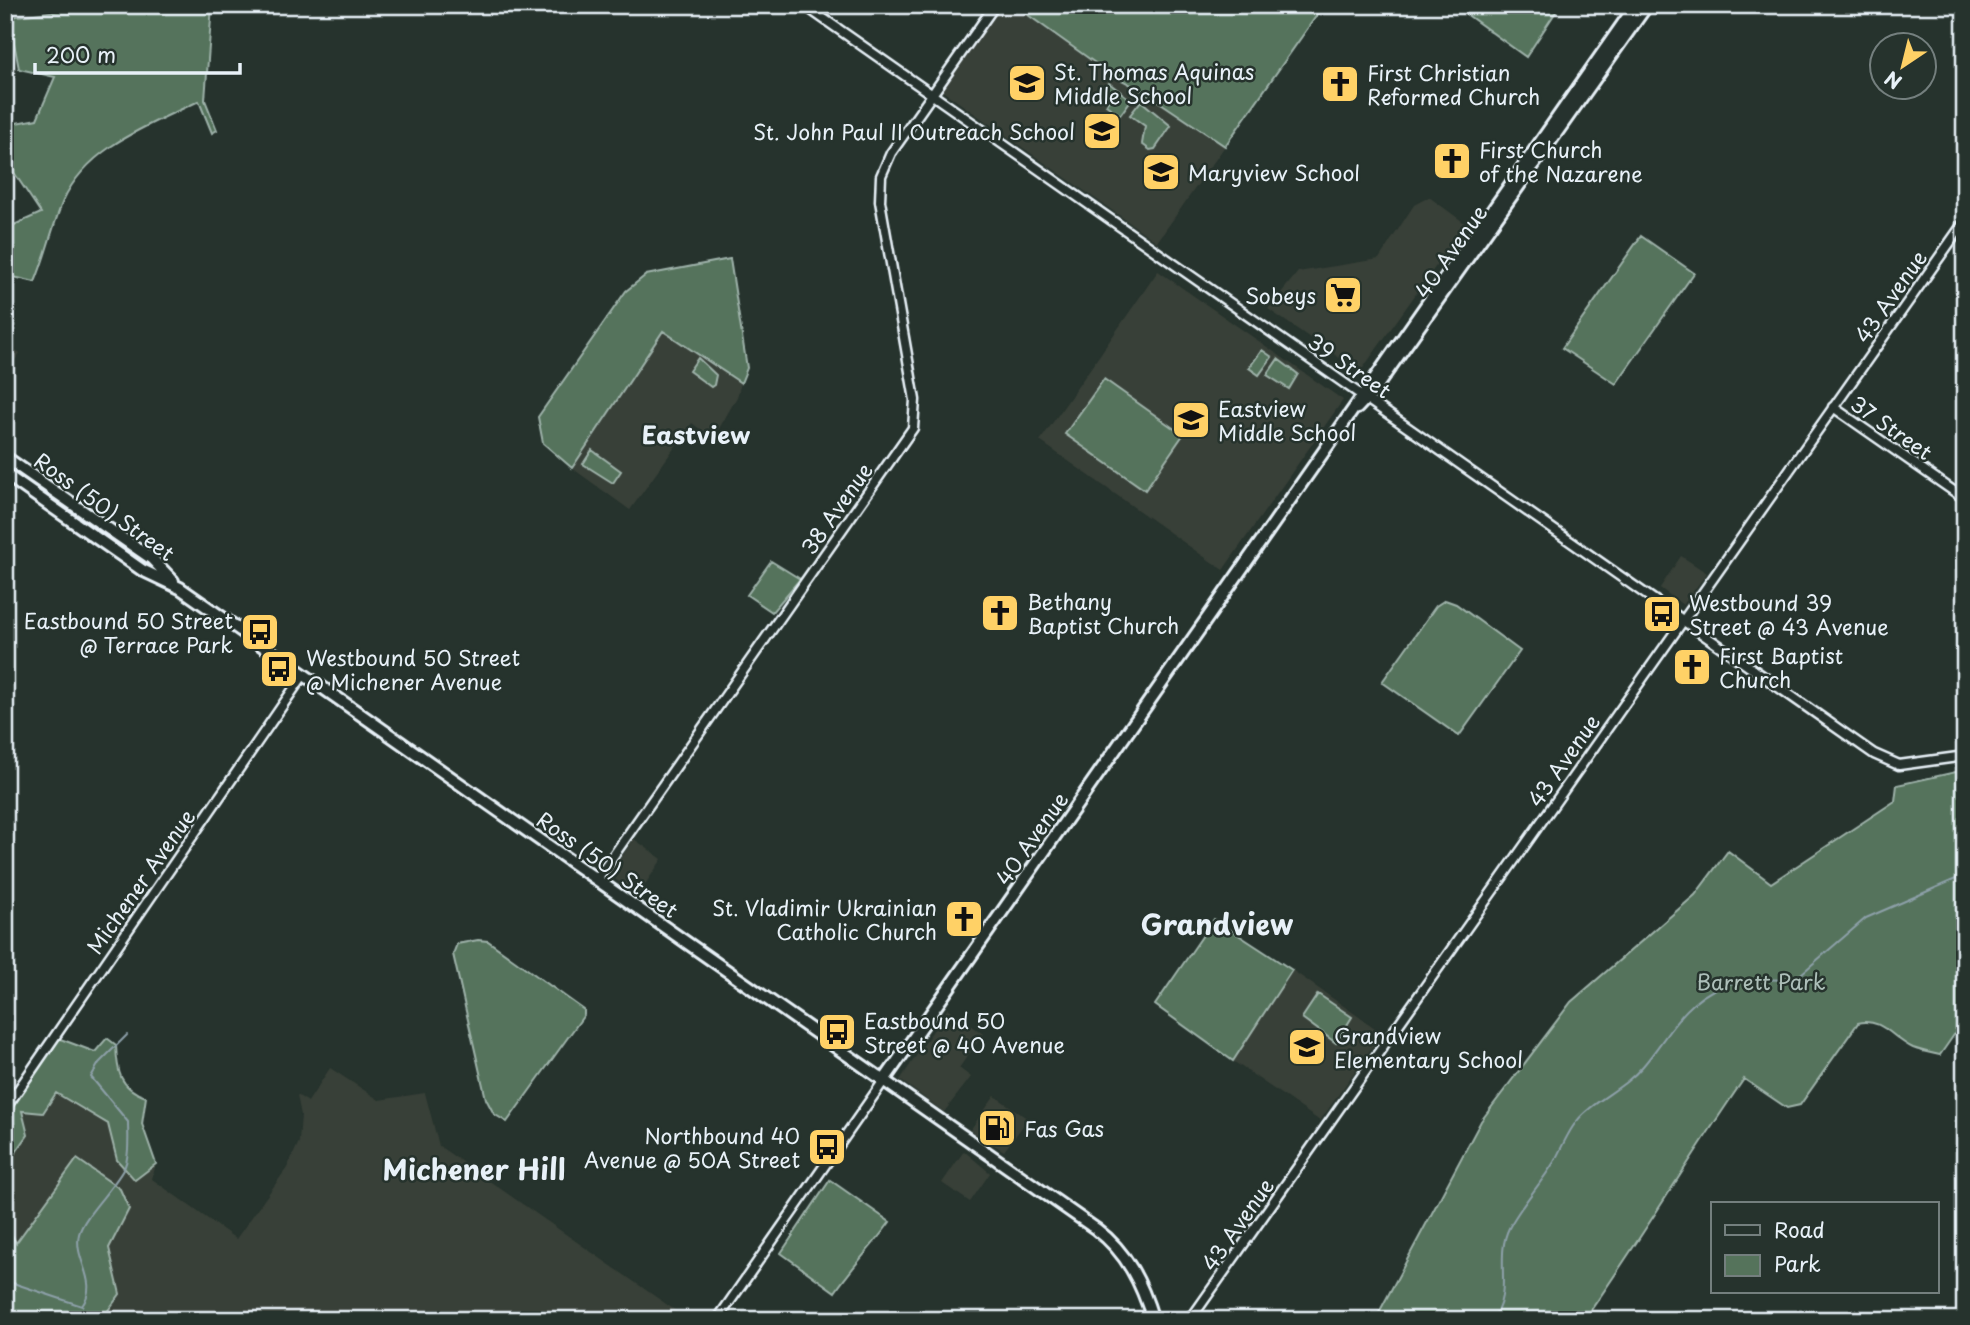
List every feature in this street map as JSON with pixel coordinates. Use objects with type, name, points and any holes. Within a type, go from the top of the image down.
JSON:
[{"type":"main road","name":"40 Avenue","points":[[885,1079],[1636,5]]},
{"type":"main road","name":"40 Avenue","points":[[1364,396],[1647,5]]},
{"type":"main road","name":"Ross (50) Street","points":[[5,457],[152,559],[180,588]]},
{"type":"main road","name":"Ross (50) Street","points":[[5,474],[142,570],[180,588],[1103,1234],[1130,1265],[1149,1304],[1153,1320]]},
{"type":"main road","points":[[1149,1304],[1161,1320]]},
{"type":"street","name":"39 Street","points":[[804,5],[1874,754],[1899,765],[1965,756]]},
{"type":"street","name":"38 Avenue","points":[[597,879],[913,428],[915,400],[880,189],[888,159],[995,5]]},
{"type":"street","name":"43 Avenue","points":[[1191,1319],[1965,221]]},
{"type":"street","name":"37 Street","points":[[1833,407],[1965,499]]},
{"type":"street","name":"Michener Avenue","points":[[5,1109],[304,674]]},
{"type":"street","name":"40 Avenue","points":[[717,1320],[885,1079]]},
{"type":"shaded area","points":[[1003,5],[1014,5],[1112,75],[1143,91],[1225,146],[1157,242],[941,90]]},
{"type":"shaded area","points":[[1429,197],[1466,224],[1360,372],[1268,309],[1298,272],[1379,259],[1414,205]]},
{"type":"shaded area","name":"Eastview Middle School","points":[[1158,271],[1343,400],[1223,570],[1040,441]]},
{"type":"shaded area","points":[[663,331],[741,383],[737,397],[713,439],[692,423],[630,510],[572,468]]},
{"type":"shaded area","points":[[5,343],[20,353],[5,375]]},
{"type":"shaded area","points":[[1681,556],[1707,573],[1683,605],[1660,588]]},
{"type":"shaded area","points":[[634,839],[662,859],[638,895],[609,875]]},
{"type":"shaded area","name":"Grandview Elementary School","points":[[1292,970],[1382,1033],[1320,1121],[1233,1061]]},
{"type":"shaded area","points":[[948,1008],[983,1034],[959,1068],[971,1077],[944,1112],[900,1080]]},
{"type":"shaded area","points":[[330,1068],[379,1100],[425,1093],[439,1146],[689,1320],[101,1320],[120,1294],[109,1248],[129,1210],[16,1244],[5,1221],[5,1200],[9,1162],[28,1135],[22,1110],[56,1093],[108,1124],[117,1160],[136,1179],[156,1164],[152,1179],[236,1239],[287,1168],[299,1142],[301,1115],[297,1095],[308,1102]]},
{"type":"shaded area","points":[[995,1096],[1028,1119],[1004,1151],[970,1130]]},
{"type":"shaded area","points":[[964,1151],[990,1173],[970,1202],[942,1183]]},
{"type":"green space","points":[[106,5],[212,5],[205,100],[217,130],[212,133],[199,101],[140,129],[103,152],[87,166],[63,201],[35,282],[5,275],[5,229],[41,213],[5,159],[5,125],[37,119],[55,77],[19,69],[9,17]]},
{"type":"green space","points":[[1014,5],[1324,5],[1225,146],[1143,91],[1112,75]]},
{"type":"green space","points":[[1458,5],[1559,7],[1526,57],[1462,11]]},
{"type":"green space","points":[[1109,83],[1131,100],[1120,115],[1106,105],[1109,100],[1101,94]]},
{"type":"green space","points":[[1141,101],[1171,126],[1155,149],[1150,150],[1142,144],[1145,126],[1130,115]]},
{"type":"green space","points":[[1641,236],[1694,273],[1616,384],[1562,348]]},
{"type":"green space","points":[[730,259],[747,368],[741,383],[663,331],[572,468],[543,443],[538,417],[626,291],[646,275]]},
{"type":"green space","points":[[1262,350],[1272,357],[1259,375],[1249,368]]},
{"type":"green space","points":[[698,358],[716,375],[711,387],[689,371]]},
{"type":"green space","points":[[1278,359],[1298,374],[1289,389],[1267,375]]},
{"type":"green space","points":[[1104,379],[1183,435],[1145,490],[1065,434]]},
{"type":"green space","points":[[592,450],[621,471],[613,483],[583,464]]},
{"type":"green space","points":[[771,561],[800,579],[772,612],[747,595]]},
{"type":"green space","points":[[1445,600],[1456,604],[1520,651],[1459,736],[1382,682],[1436,606]]},
{"type":"green space","name":"Barrett Park","points":[[1965,770],[1965,1019],[1940,1055],[1913,1048],[1881,1026],[1866,1022],[1858,1023],[1800,1105],[1787,1108],[1744,1079],[1584,1320],[1375,1320],[1481,1121],[1571,1002],[1695,895],[1728,851],[1771,883],[1895,801],[1897,785]]},
{"type":"green space","points":[[1214,919],[1292,970],[1233,1061],[1155,1005]]},
{"type":"green space","points":[[488,941],[584,1010],[584,1015],[507,1122],[494,1114],[486,1099],[453,954],[457,944]]},
{"type":"green space","points":[[1318,994],[1352,1017],[1336,1043],[1302,1018]]},
{"type":"green space","points":[[55,1037],[95,1052],[107,1038],[116,1045],[121,1077],[130,1089],[146,1097],[142,1124],[156,1164],[135,1180],[117,1160],[108,1124],[56,1093],[43,1113],[22,1111],[28,1135],[9,1162],[5,1200],[5,1109]]},
{"type":"green space","points":[[77,1159],[120,1189],[129,1209],[109,1248],[120,1294],[101,1320],[5,1320],[5,1221],[16,1243]]},
{"type":"green space","points":[[830,1180],[890,1222],[835,1292],[781,1253]]},
{"type":"waterway","points":[[1491,1320],[1501,1299],[1503,1251],[1509,1228],[1554,1162],[1572,1127],[1589,1109],[1637,1073],[1686,1011],[1720,987],[1766,979],[1794,980],[1866,918],[1965,875]]},
{"type":"waterway","points":[[5,1289],[13,1283],[82,1306],[87,1297],[87,1279],[79,1253],[79,1234],[87,1218],[115,1182],[128,1156],[128,1122],[91,1077],[99,1063],[127,1035]]},
{"type":"place","name":"St. Thomas Aquinas Middle School","points":[[1027,83]]},
{"type":"place","name":"First Christian Reformed Church","points":[[1340,84]]},
{"type":"place","name":"St. John Paul II Outreach School","points":[[1102,131]]},
{"type":"place","name":"First Church of the Nazarene","points":[[1452,161]]},
{"type":"place","name":"Maryview School","points":[[1161,172]]},
{"type":"place","name":"Sobeys","points":[[1343,295]]},
{"type":"place","name":"Eastview Middle School","points":[[1191,420]]},
{"type":"place","name":"Bethany Baptist Church","points":[[1000,613]]},
{"type":"place","name":"Westbound 39 Street @ 43 Avenue","points":[[1662,614]]},
{"type":"place","name":"Eastbound 50 Street @ Terrace Park","points":[[260,632]]},
{"type":"place","name":"First Baptist Church","points":[[1692,667]]},
{"type":"place","name":"Westbound 50 Street @ Michener Avenue","points":[[279,669]]},
{"type":"place","name":"St. Vladimir Ukrainian Catholic Church","points":[[964,919]]},
{"type":"place","name":"Eastbound 50 Street @ 40 Avenue","points":[[837,1032]]},
{"type":"place","name":"Grandview Elementary School","points":[[1307,1047]]},
{"type":"place","name":"Fas Gas","points":[[997,1128]]},
{"type":"place","name":"Northbound 40 Avenue @ 50A Street","points":[[827,1147]]},
{"type":"district","name":"Eastview","points":[[696,434]]},
{"type":"district","name":"Grandview","points":[[1217,923]]},
{"type":"district","name":"Michener Hill","points":[[474,1168]]}]
